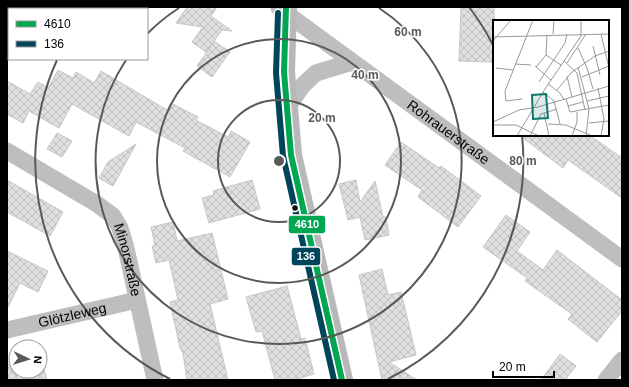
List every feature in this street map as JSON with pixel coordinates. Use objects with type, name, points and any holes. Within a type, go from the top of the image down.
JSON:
[{"type":"main road","points":[[283,9],[286,109],[291,155],[342,380]]},
{"type":"street","name":"Rohrauerstraße","points":[[283,9],[352,62],[622,259]]},
{"type":"street","points":[[286,109],[303,85],[316,73],[352,62]]},
{"type":"street","name":"Minorstraße","points":[[7,150],[97,204],[113,216],[120,228],[155,380]]},
{"type":"street","name":"Glötzleweg","points":[[7,330],[137,300]]},
{"type":"street","points":[[606,380],[622,360]]},
{"type":"building","points":[[187,7],[217,7],[211,16],[232,31],[222,30],[214,41],[230,52],[212,77],[197,66],[211,46],[206,52],[192,42],[203,27],[176,23]]},
{"type":"building","points":[[461,7],[494,7],[493,62],[459,61]]},
{"type":"building","points":[[58,70],[73,78],[76,72],[94,83],[101,71],[167,110],[171,103],[198,117],[196,120],[228,137],[231,131],[250,142],[230,177],[183,151],[185,148],[136,122],[129,136],[72,104],[59,128],[29,111],[23,123],[7,114],[7,81],[30,94],[38,82],[48,88]]},
{"type":"building","points":[[57,133],[72,141],[62,157],[47,149]]},
{"type":"building","points":[[520,136],[590,136],[622,158],[622,198],[568,160],[563,168]]},
{"type":"building","points":[[401,142],[439,168],[441,166],[481,196],[458,227],[418,197],[422,190],[385,165]]},
{"type":"building","points":[[136,144],[113,186],[99,178],[108,162]]},
{"type":"building","points":[[7,180],[63,212],[50,236],[7,212]]},
{"type":"building","points":[[252,180],[260,209],[209,223],[202,198],[214,195],[213,191]]},
{"type":"building","points":[[356,180],[360,202],[375,181],[383,217],[386,217],[389,235],[365,240],[360,217],[348,220],[339,184]]},
{"type":"building","points":[[506,215],[530,232],[517,251],[543,270],[557,250],[622,300],[622,311],[597,342],[568,319],[572,314],[525,281],[527,278],[483,247]]},
{"type":"building","points":[[173,222],[177,241],[212,233],[228,299],[210,304],[228,380],[187,380],[183,353],[180,348],[170,302],[178,300],[169,260],[156,263],[152,246],[155,246],[151,227]]},
{"type":"building","points":[[7,251],[48,271],[38,292],[20,283],[7,309]]},
{"type":"building","points":[[382,269],[388,295],[401,292],[416,355],[389,362],[417,380],[382,380],[359,275]]},
{"type":"building","points":[[287,286],[301,339],[305,338],[314,374],[293,380],[275,380],[262,331],[256,332],[246,297]]},
{"type":"building","points":[[560,354],[576,366],[565,380],[541,380]]},
{"type":"building","points":[[7,365],[8,379],[47,380],[7,380]]},
{"type":"transit line","name":"4610","points":[[286,7],[284,72],[291,155],[342,380]]},
{"type":"transit line","name":"136","points":[[278,13],[276,73],[283,156],[334,380]]}]
